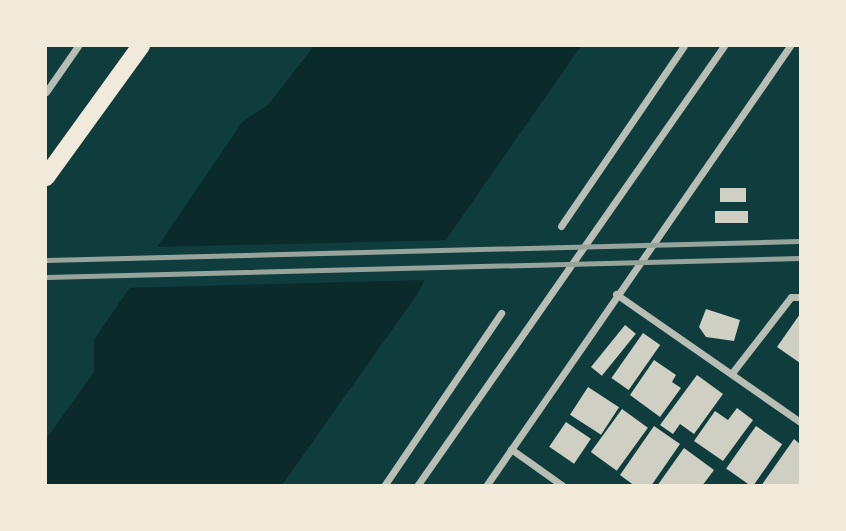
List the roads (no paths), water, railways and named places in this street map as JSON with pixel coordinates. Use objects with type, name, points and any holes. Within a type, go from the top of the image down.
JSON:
[{"type":"main road","points":[[46,177],[141,46]]},
{"type":"street","points":[[46,92],[78,46]]},
{"type":"street","points":[[561,226],[684,46]]},
{"type":"street","points":[[417,485],[724,46]]},
{"type":"street","points":[[486,485],[615,293],[790,46]]},
{"type":"street","points":[[615,293],[800,422]]},
{"type":"street","points":[[732,373],[791,297],[800,297]]},
{"type":"street","points":[[384,485],[501,313]]},
{"type":"street","points":[[511,449],[563,485]]},
{"type":"water","points":[[314,46],[581,46],[450,234],[416,296],[282,485],[46,486],[46,439],[94,372],[94,340],[243,121],[268,105]]},
{"type":"railway","points":[[46,260],[800,241]]},
{"type":"railway","points":[[46,277],[800,258]]}]
